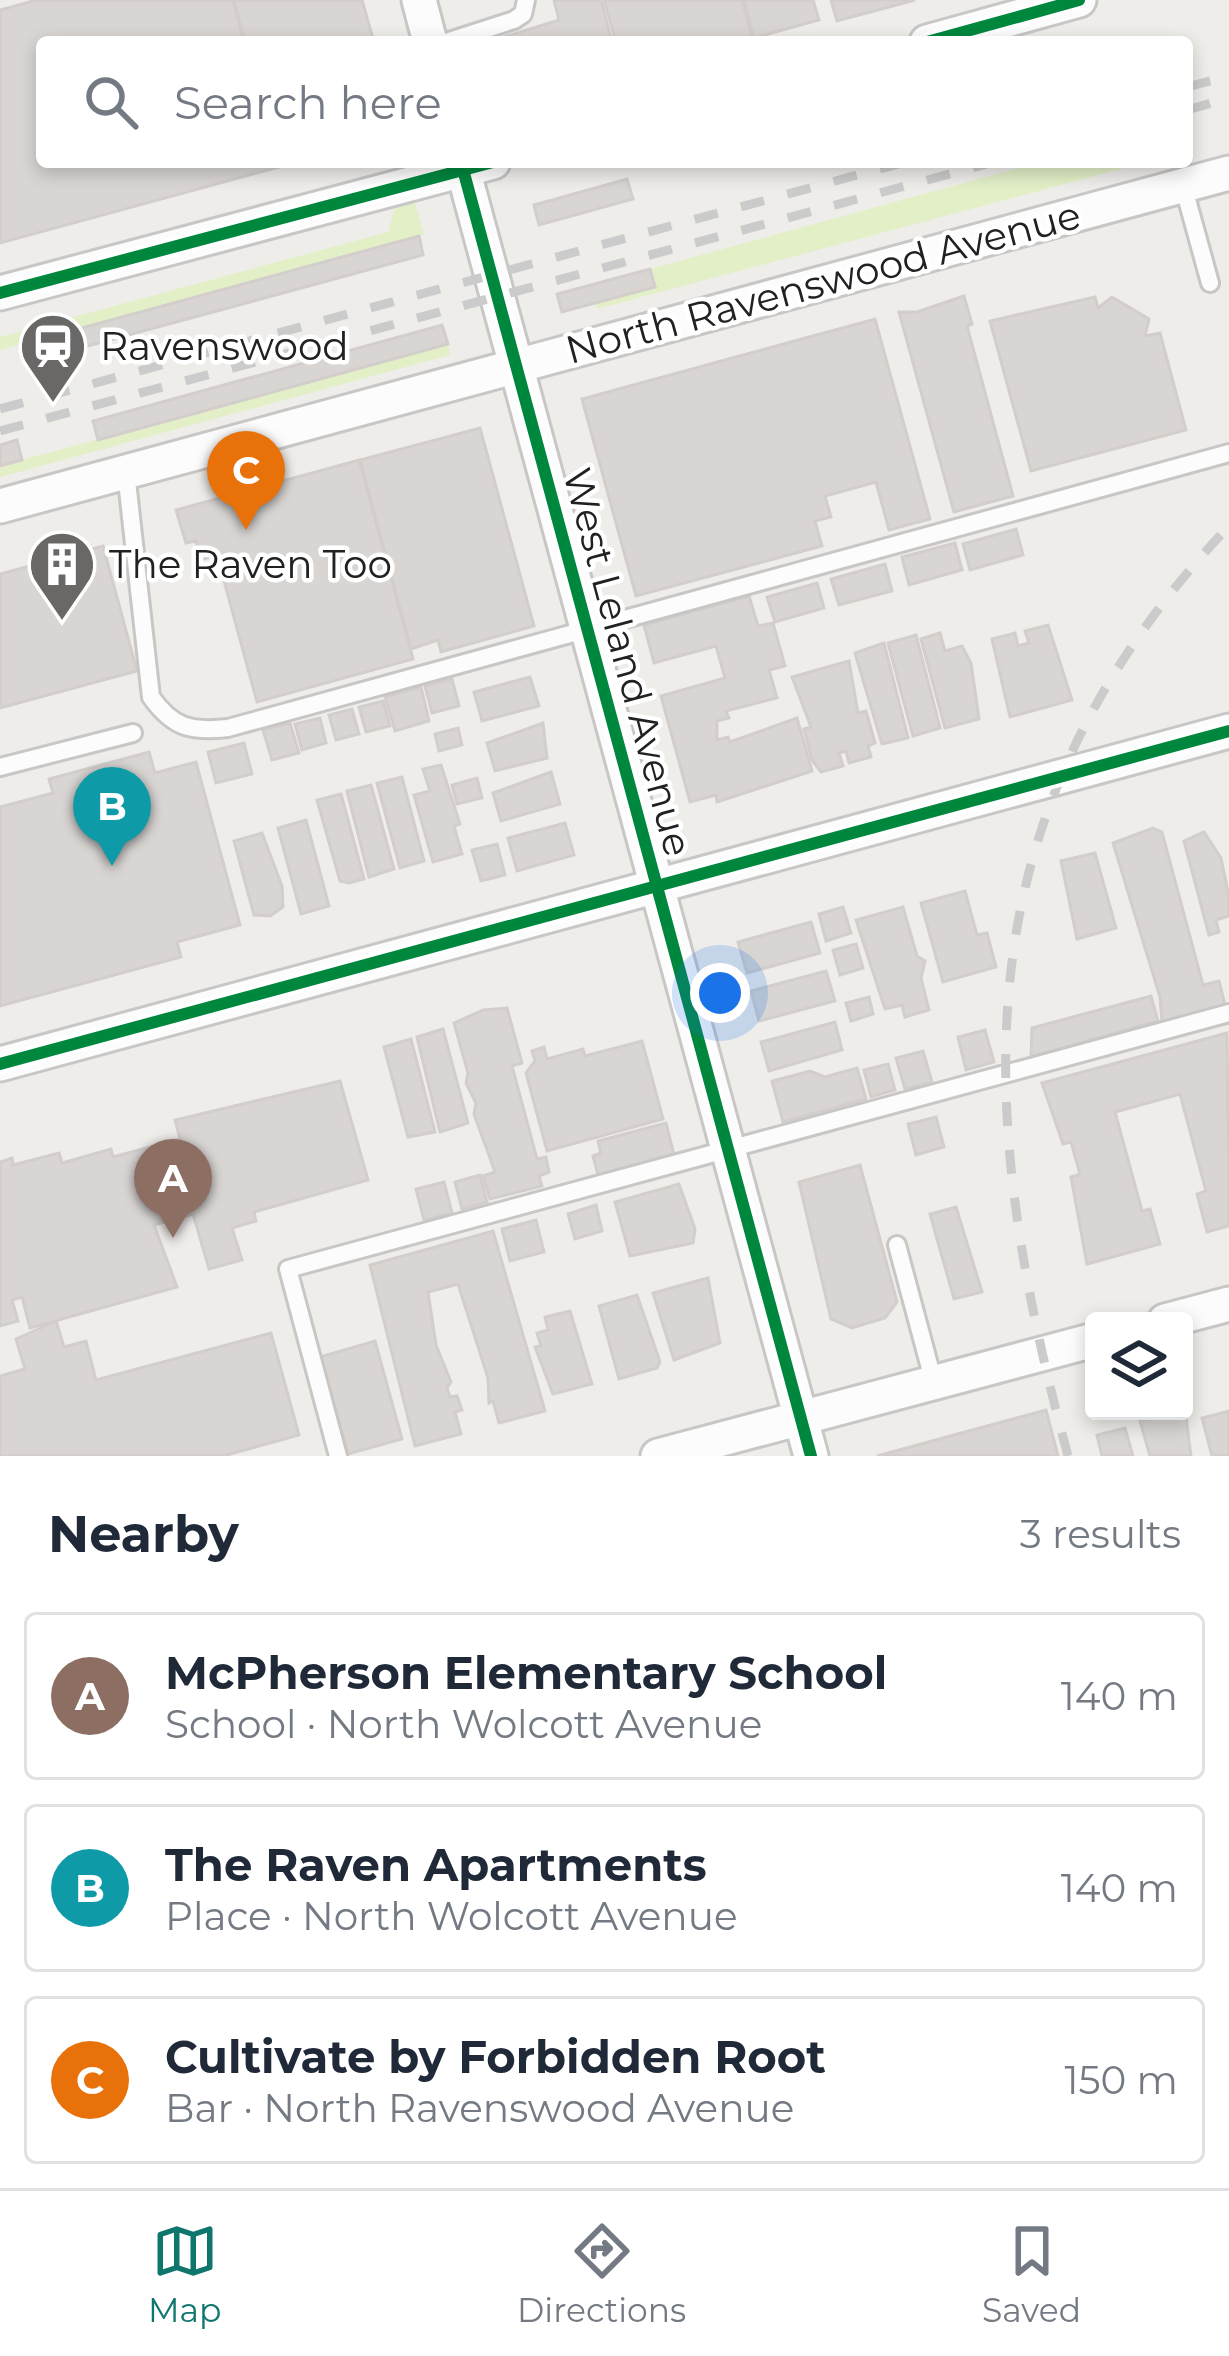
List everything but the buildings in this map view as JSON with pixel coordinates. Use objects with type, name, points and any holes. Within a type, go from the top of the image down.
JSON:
[{"type":"street","points":[[419,0],[428,36]]},
{"type":"street","points":[[947,36],[1063,2]]},
{"type":"street","points":[[0,293],[462,168]]},
{"type":"street","name":"West Leland Avenue","points":[[474,168],[516,364],[812,1456]]},
{"type":"street","name":"North Ravenswood Avenue","points":[[0,506],[1229,172]]},
{"type":"street","points":[[0,1064],[658,890],[1229,731]]},
{"type":"street","points":[[1193,1314],[1229,1304]]},
{"type":"street","points":[[658,1456],[1085,1342]]},
{"type":"lane","points":[[465,36],[514,20],[523,14],[526,0]]},
{"type":"lane","points":[[1183,185],[1210,283]]},
{"type":"lane","points":[[126,472],[152,697],[166,719],[193,732],[227,728],[1229,453]]},
{"type":"lane","points":[[0,767],[133,733]]},
{"type":"lane","points":[[338,1456],[288,1269],[1229,1013]]},
{"type":"lane","points":[[897,1245],[934,1383]]},
{"type":"green space","points":[[1019,168],[1125,168],[597,309],[595,303],[654,288],[650,269]]},
{"type":"green space","points":[[414,200],[424,234],[419,236],[0,350],[0,337],[388,232],[396,203]]},
{"type":"green space","points":[[448,344],[450,355],[0,477],[0,466]]},
{"type":"railway","points":[[1193,85],[1229,76]]},
{"type":"railway","points":[[1193,108],[1229,98]]},
{"type":"railway","points":[[0,409],[883,168]]},
{"type":"railway","points":[[0,431],[972,168]]},
{"type":"railway","points":[[1068,1456],[1036,1326],[1015,1201],[1006,1081],[1012,965],[1035,852],[1077,742],[1141,633],[1229,526]]},
{"type":"cycle path","points":[[949,36],[1079,0]]},
{"type":"cycle path","points":[[463,168],[811,1456]]},
{"type":"cycle path","points":[[0,293],[470,168]]},
{"type":"cycle path","points":[[0,1064],[1229,731]]},
{"type":"place","name":"Ravenswood","points":[[53,405]]},
{"type":"place","name":"Cultivate by Forbidden Root","points":[[246,530]]},
{"type":"place","name":"The Raven Too","points":[[62,623]]},
{"type":"place","name":"The Raven Apartments","points":[[112,866]]},
{"type":"place","name":"McPherson Elementary School","points":[[173,1238]]}]
